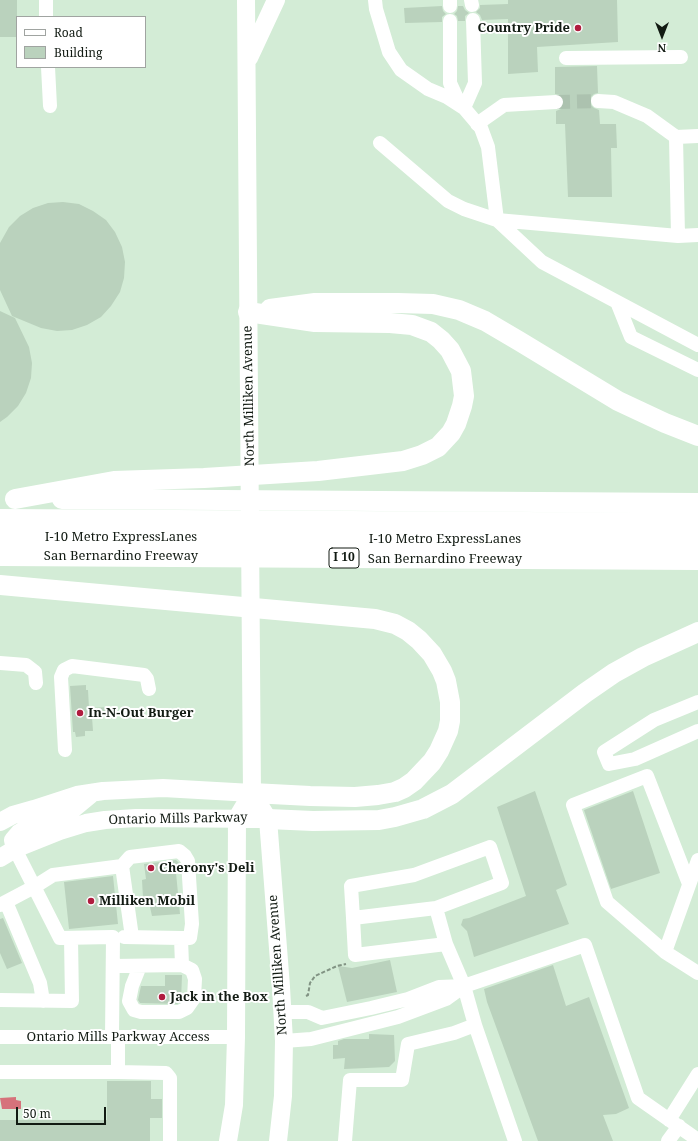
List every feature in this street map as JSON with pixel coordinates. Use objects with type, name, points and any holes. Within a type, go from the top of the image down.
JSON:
[{"type":"highway","points":[[248,312],[315,303],[434,304],[458,310],[485,321],[618,401],[665,423],[698,436]]},
{"type":"highway","points":[[8,499],[114,481],[204,478],[318,471],[403,461],[422,455],[438,447],[451,433],[456,424],[464,396],[461,371],[450,350],[431,332],[412,325],[390,323],[314,322],[248,312]]},
{"type":"highway","points":[[8,499],[698,503]]},
{"type":"highway","name":"I-10 Metro ExpressLanes","points":[[0,519],[698,523]]},
{"type":"highway","name":"I-10 Metro ExpressLanes","points":[[0,536],[698,541]]},
{"type":"highway","name":"San Bernardino Freeway","points":[[0,556],[698,560]]},
{"type":"highway","points":[[0,585],[375,619],[390,622],[408,631],[428,649],[437,661],[446,681],[450,702],[450,721],[448,731],[439,752],[426,770],[414,781],[395,792],[354,797],[252,793]]},
{"type":"highway","points":[[268,819],[313,821],[380,820],[423,809],[452,794],[585,693],[614,673],[643,657],[698,632]]},
{"type":"main road","name":"North Milliken Avenue","points":[[246,0],[252,793],[268,819],[284,1041],[283,1096],[278,1141]]},
{"type":"main road","points":[[247,62],[276,0]]},
{"type":"main road","name":"Ontario Mills Parkway","points":[[0,822],[13,815],[77,795],[93,792],[164,788],[252,793]]},
{"type":"main road","points":[[8,854],[13,840],[19,832],[67,814],[93,792]]},
{"type":"main road","points":[[228,1141],[234,1105],[236,1037],[237,818],[252,793]]},
{"type":"main road","name":"Ontario Mills Parkway","points":[[8,854],[70,828],[105,820],[136,818],[268,819]]},
{"type":"street","points":[[46,0],[46,16]]},
{"type":"street","points":[[375,0],[376,9],[389,52],[401,70],[428,90],[447,98],[462,107]]},
{"type":"street","points":[[462,107],[475,83],[472,20]]},
{"type":"street","points":[[450,21],[450,83],[462,107],[481,128],[488,147],[497,220],[542,262],[698,345]]},
{"type":"street","points":[[566,58],[681,57]]},
{"type":"street","points":[[48,68],[50,106]]},
{"type":"street","points":[[598,101],[614,102],[647,116],[676,137],[698,136]]},
{"type":"street","points":[[477,124],[504,105],[556,102]]},
{"type":"street","points":[[676,137],[678,236]]},
{"type":"street","points":[[380,143],[448,201],[464,209],[497,220],[678,236],[698,236]]},
{"type":"street","points":[[617,302],[631,337],[698,370]]},
{"type":"street","points":[[0,663],[26,665],[35,672],[36,683]]},
{"type":"street","points":[[65,750],[61,677],[64,670],[72,666],[144,675],[147,679],[149,689]]},
{"type":"street","points":[[698,702],[654,720],[604,752],[609,764],[635,759],[698,731]]},
{"type":"street","points":[[689,884],[647,776],[573,805],[607,902],[665,952],[698,973]]},
{"type":"street","points":[[353,918],[436,908],[502,883],[490,848],[414,875],[351,886],[355,955],[446,944]]},
{"type":"street","points":[[8,854],[34,887],[60,938],[190,938],[192,924],[188,861],[185,856],[179,852],[130,857],[122,866],[53,875],[34,887],[3,903],[40,983],[42,1001]]},
{"type":"street","points":[[665,952],[698,860]]},
{"type":"street","points":[[122,866],[132,937]]},
{"type":"street","points":[[436,908],[446,944],[464,986],[475,1025],[516,1141]]},
{"type":"street","points":[[114,937],[113,966],[115,1037],[118,1072]]},
{"type":"street","points":[[1,999],[72,1001],[71,938]]},
{"type":"street","points":[[181,938],[182,966]]},
{"type":"street","points":[[282,1012],[308,1012],[322,1018],[372,1008],[408,999],[439,987],[464,986],[585,945],[638,1098],[698,1140]]},
{"type":"street","points":[[113,966],[140,966],[182,966],[192,970],[195,979],[194,998],[187,1008],[179,1012],[141,1012],[134,1010],[129,1001],[132,986],[140,966]]},
{"type":"street","points":[[284,1041],[311,1039],[398,1017],[446,999],[464,986]]},
{"type":"street","points":[[345,1141],[350,1080],[402,1080],[408,1044],[454,1033],[475,1025]]},
{"type":"street","name":"Ontario Mills Parkway Access","points":[[0,1037],[236,1037]]},
{"type":"street","points":[[0,1072],[166,1073],[170,1078],[170,1141]]},
{"type":"street","points":[[668,1141],[674,1123],[698,1075]]},
{"type":"path","points":[[306,996],[308,995],[310,983],[315,976],[337,966],[353,963]]},
{"type":"shaded area","points":[[16,1097],[16,1100],[21,1101],[21,1109],[2,1109],[0,1098]]},
{"type":"building","points":[[0,0],[17,0],[16,37],[0,37]]},
{"type":"building","points":[[508,0],[617,0],[618,42],[537,47],[538,72],[508,74],[508,19],[482,20],[480,15],[476,12],[480,8],[480,5],[508,4]]},
{"type":"building","points":[[442,6],[443,11],[446,14],[442,17],[442,22],[405,23],[404,8]]},
{"type":"building","points":[[458,6],[463,6],[469,13],[465,16],[465,21],[458,21],[457,16],[454,14],[457,11]]},
{"type":"building","points":[[597,66],[598,93],[591,97],[590,104],[599,110],[600,124],[616,124],[617,148],[611,148],[612,197],[568,197],[565,124],[556,124],[556,111],[561,109],[564,105],[564,101],[560,95],[555,94],[555,67]]},
{"type":"building","points":[[63,202],[79,204],[106,220],[115,232],[122,247],[125,262],[124,278],[120,292],[111,306],[101,317],[87,325],[72,330],[57,331],[41,328],[12,316],[0,290],[0,243],[9,227],[20,216],[33,208],[48,203]]},
{"type":"building","points":[[0,311],[15,318],[29,347],[32,363],[31,378],[26,393],[18,406],[0,422]]},
{"type":"building","name":"In-N-Out Burger","points":[[86,685],[86,690],[88,690],[89,708],[110,707],[110,715],[92,717],[93,731],[85,731],[85,736],[76,737],[75,732],[73,732],[70,686]]},
{"type":"building","points":[[535,791],[567,885],[556,890],[569,924],[474,957],[467,931],[461,925],[463,919],[526,896],[497,807]]},
{"type":"building","points":[[633,791],[660,873],[611,889],[584,810]]},
{"type":"building","name":"Milliken Mobil","points":[[176,860],[180,864],[180,873],[176,873],[180,914],[152,916],[148,898],[143,898],[142,880],[146,879],[144,864]]},
{"type":"building","name":"Milliken Mobil","points":[[113,876],[118,924],[69,929],[64,882]]},
{"type":"building","points":[[3,918],[22,963],[7,969],[0,953],[0,919]]},
{"type":"building","points":[[390,960],[397,992],[347,1002],[338,966],[352,968]]},
{"type":"building","points":[[553,965],[566,1006],[589,997],[629,1108],[616,1114],[603,1115],[613,1141],[538,1141],[487,1002],[484,989]]},
{"type":"building","name":"Jack in the Box","points":[[165,975],[182,975],[181,1001],[177,1004],[140,1003],[138,1000],[141,986],[165,986]]},
{"type":"building","points":[[369,1034],[394,1035],[395,1061],[389,1067],[344,1069],[345,1058],[333,1059],[333,1045],[338,1045],[338,1041],[344,1039],[369,1039]]},
{"type":"building","points":[[107,1081],[151,1081],[151,1099],[162,1099],[162,1118],[150,1118],[150,1141],[0,1141],[0,1120],[107,1120]]},
{"type":"tunnel","points":[[556,102],[598,101]]},
{"type":"place","name":"Country Pride","points":[[578,28]]},
{"type":"place","name":"In-N-Out Burger","points":[[80,713]]},
{"type":"place","name":"Cherony's Deli","points":[[151,868]]},
{"type":"place","name":"Milliken Mobil","points":[[91,901]]},
{"type":"place","name":"Jack in the Box","points":[[162,997]]}]
